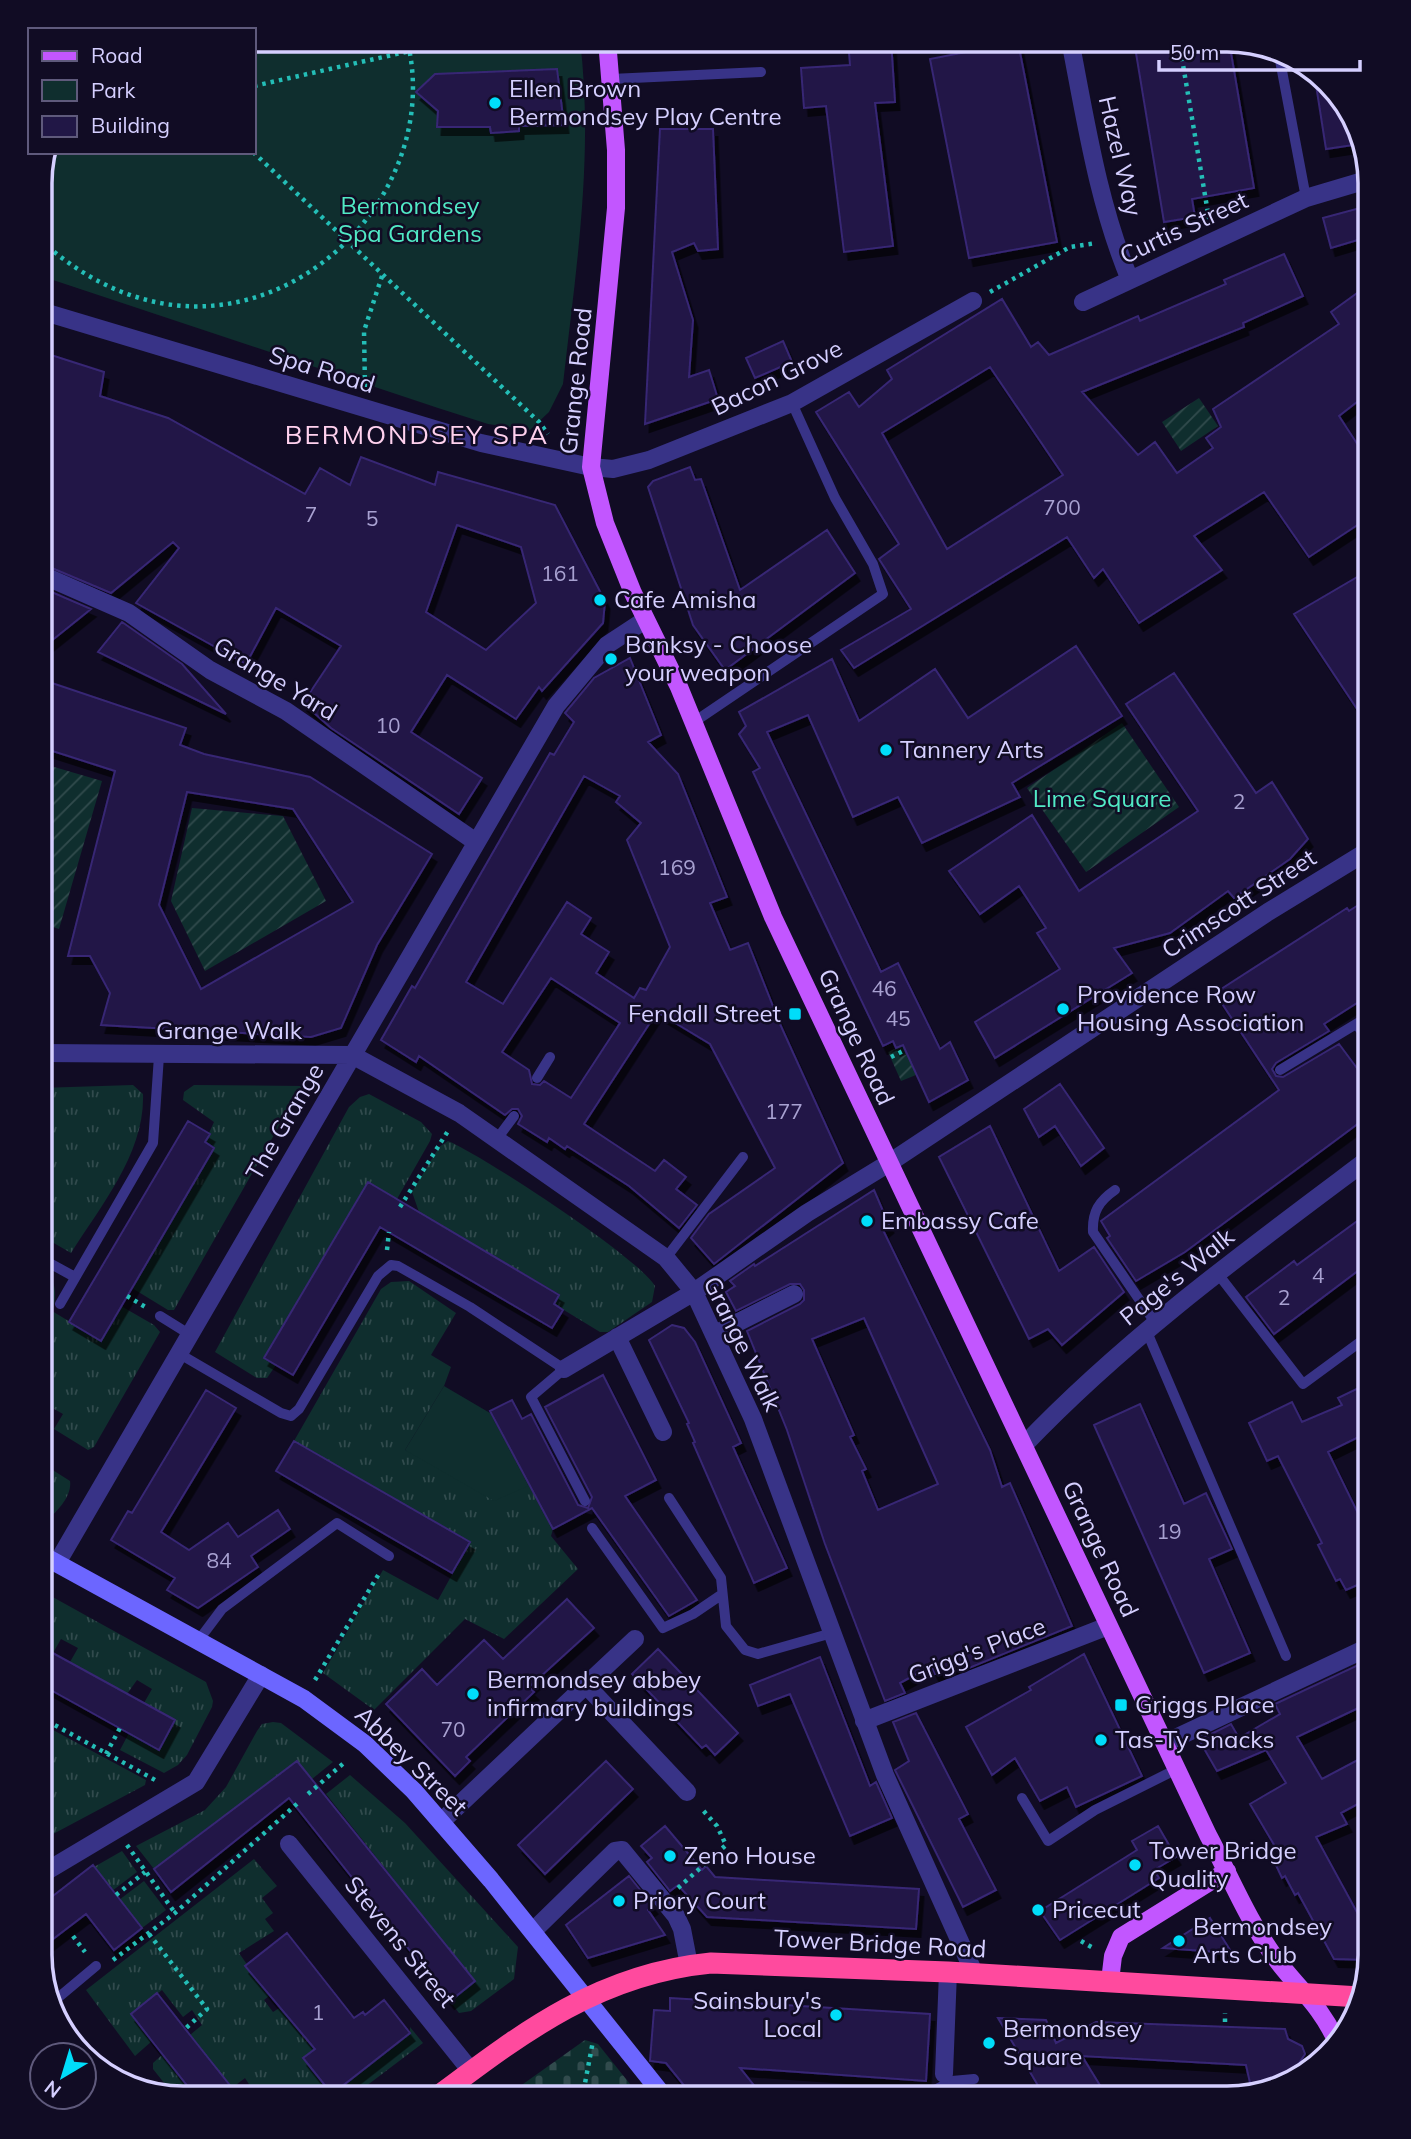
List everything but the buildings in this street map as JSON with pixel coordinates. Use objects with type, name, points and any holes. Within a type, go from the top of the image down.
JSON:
[{"type":"highway","name":"Tower Bridge Road","points":[[451,2086],[584,1996],[689,1965],[711,1963],[948,1972],[1352,1996]]},
{"type":"main road","name":"Grange Road","points":[[608,52],[617,150],[616,208],[591,467],[605,523],[645,620],[694,722],[773,917],[1108,1626],[1227,1871],[1270,1950],[1307,1992],[1333,2034]]},
{"type":"main road","name":"Abbey Street","points":[[52,1560],[304,1699],[352,1733],[414,1791],[441,1822],[533,1931],[656,2086]]},
{"type":"main road","points":[[1111,1981],[1113,1956],[1121,1937],[1227,1871]]},
{"type":"street","name":"Hazel Way","points":[[1073,53],[1099,188],[1114,240],[1130,280]]},
{"type":"street","name":"Curtis Street","points":[[1083,302],[1306,198],[1358,183]]},
{"type":"street","name":"Bacon Grove","points":[[591,467],[613,469],[649,460],[792,403],[973,301]]},
{"type":"street","name":"Spa Road","points":[[53,315],[433,430],[591,467]]},
{"type":"street","name":"Grange Yard","points":[[53,580],[129,613],[210,670],[286,711],[476,842]]},
{"type":"street","name":"The Grange","points":[[57,1563],[556,706],[607,645],[645,620]]},
{"type":"street","name":"Crimscott Street","points":[[889,1163],[1268,912],[1358,857]]},
{"type":"street","name":"Grange Walk","points":[[53,1053],[352,1055],[459,1113],[666,1258],[694,1292],[763,1444],[864,1721],[975,1975]]},
{"type":"street","points":[[564,1369],[694,1292],[807,1213],[889,1163]]},
{"type":"street","name":"Page's Walk","points":[[1024,1445],[1067,1402],[1152,1328],[1217,1274],[1358,1167]]},
{"type":"street","points":[[715,1334],[794,1294]]},
{"type":"street","points":[[617,1337],[663,1432]]},
{"type":"street","name":"Grigg's Place","points":[[864,1721],[1108,1626]]},
{"type":"street","points":[[441,1822],[635,1639]]},
{"type":"street","points":[[1165,1743],[1358,1652]]},
{"type":"street","points":[[52,1868],[196,1782],[261,1675]]},
{"type":"street","points":[[586,1685],[687,1792]]},
{"type":"street","name":"Stevens Street","points":[[289,1843],[471,2071]]},
{"type":"street","points":[[533,1931],[615,1851],[622,1850],[665,1901],[682,1928],[689,1965]]},
{"type":"street","points":[[944,2074],[948,1972]]},
{"type":"lane","points":[[1281,64],[1306,198]]},
{"type":"lane","points":[[611,79],[761,72]]},
{"type":"lane","points":[[694,722],[883,594],[873,564],[835,498],[792,403]]},
{"type":"lane","points":[[1280,1070],[1356,1024],[1358,1026]]},
{"type":"lane","points":[[60,1304],[153,1143],[159,1056]]},
{"type":"lane","points":[[537,1078],[550,1057]]},
{"type":"lane","points":[[496,1139],[514,1116]]},
{"type":"lane","points":[[666,1258],[743,1157]]},
{"type":"lane","points":[[1115,1190],[1102,1199],[1096,1210],[1093,1232],[1152,1328],[1286,1656]]},
{"type":"lane","points":[[52,1265],[74,1276]]},
{"type":"lane","points":[[178,1353],[291,1416],[299,1409],[378,1276],[391,1265],[470,1307],[564,1369],[531,1397],[585,1501]]},
{"type":"lane","points":[[1217,1274],[1303,1384],[1358,1344]]},
{"type":"lane","points":[[160,1316],[189,1334]]},
{"type":"lane","points":[[669,1498],[721,1578],[726,1626],[745,1650],[758,1654],[832,1633]]},
{"type":"lane","points":[[198,1641],[222,1609],[337,1523],[389,1556]]},
{"type":"lane","points":[[592,1528],[663,1628],[693,1614],[721,1595]]},
{"type":"lane","points":[[1022,1798],[1048,1842],[1095,1810],[1177,1769]]},
{"type":"lane","points":[[59,1997],[96,1966]]},
{"type":"lane","points":[[942,2086],[951,2081],[974,2079]]},
{"type":"path","points":[[256,86],[405,52]]},
{"type":"path","points":[[53,251],[75,270],[119,293],[168,304],[218,305],[267,294],[312,272],[348,243],[382,200],[403,153],[412,102],[410,52]]},
{"type":"path","points":[[1181,53],[1212,242]]},
{"type":"path","points":[[255,154],[539,422],[551,439]]},
{"type":"path","points":[[973,301],[1070,247],[1114,240]]},
{"type":"path","points":[[362,393],[365,385],[362,370],[364,331],[382,276]]},
{"type":"path","points":[[891,1057],[905,1051]]},
{"type":"path","points":[[400,1207],[459,1113]]},
{"type":"path","points":[[315,1680],[389,1556]]},
{"type":"path","points":[[52,1724],[164,1784]]},
{"type":"path","points":[[106,1754],[120,1728]]},
{"type":"path","points":[[308,1794],[345,1762]]},
{"type":"path","points":[[665,1901],[726,1845],[717,1826],[687,1792]]},
{"type":"path","points":[[96,1966],[100,1970],[175,1913],[299,1802]]},
{"type":"path","points":[[117,1830],[175,1913]]},
{"type":"path","points":[[116,1895],[145,1872]]},
{"type":"path","points":[[149,1934],[207,2009],[185,2029]]},
{"type":"path","points":[[1081,1941],[1094,1949]]},
{"type":"path","points":[[1225,2013],[1225,2022]]},
{"type":"path","points":[[584,2086],[594,2035]]},
{"type":"green space","name":"Bermondsey Spa Gardens","points":[[256,52],[581,52],[585,127],[582,212],[563,384],[549,412],[530,430],[488,424],[53,280],[53,175],[56,154],[256,154]]},
{"type":"green space","points":[[1199,398],[1218,426],[1181,451],[1162,422]]},
{"type":"green space","name":"Lime Square","points":[[1122,723],[1179,807],[1086,872],[1027,788]]},
{"type":"green space","points":[[53,767],[102,781],[59,929],[53,927]]},
{"type":"green space","points":[[192,808],[283,816],[326,901],[205,971],[171,901]]},
{"type":"green space","points":[[903,1045],[916,1075],[901,1081],[888,1052]]},
{"type":"green space","points":[[133,1085],[143,1094],[142,1116],[129,1158],[71,1253],[52,1242],[52,1088]]},
{"type":"green space","points":[[194,1085],[302,1086],[174,1310],[168,1310],[132,1288],[214,1148],[205,1142],[214,1122],[183,1100],[184,1092]]},
{"type":"green space","points":[[369,1094],[421,1122],[432,1134],[430,1141],[397,1199],[368,1182],[265,1358],[276,1365],[267,1378],[257,1378],[215,1352],[349,1107],[360,1097]]},
{"type":"green space","points":[[448,1141],[524,1186],[621,1254],[655,1286],[652,1302],[608,1332],[600,1332],[554,1304],[559,1294],[419,1212],[412,1192],[439,1147]]},
{"type":"green space","points":[[52,1281],[54,1286],[52,1310]]},
{"type":"green space","points":[[409,1281],[456,1313],[431,1355],[451,1367],[444,1386],[405,1450],[530,1485],[553,1529],[551,1536],[578,1569],[504,1639],[465,1619],[374,1710],[323,1673],[383,1570],[438,1600],[470,1542],[294,1441],[381,1289],[391,1282]]},
{"type":"green space","points":[[121,1306],[154,1325],[160,1332],[94,1447],[88,1450],[54,1429],[63,1414],[52,1408],[52,1311],[100,1340]]},
{"type":"green space","points":[[444,1386],[490,1413],[530,1485],[494,1501],[405,1450]]},
{"type":"green space","points":[[52,1470],[70,1481],[69,1491],[52,1515]]},
{"type":"green space","points":[[52,1597],[206,1682],[213,1701],[212,1707],[187,1755],[178,1765],[164,1773],[120,1750],[129,1733],[175,1720],[144,1703],[152,1689],[137,1680],[127,1694],[70,1662],[78,1648],[61,1639],[53,1653]]},
{"type":"green space","points":[[281,1723],[333,1762],[312,1779],[297,1761],[154,1869],[136,1846],[205,1810],[226,1787],[262,1724]]},
{"type":"green space","points":[[52,1730],[146,1780],[145,1785],[52,1835]]},
{"type":"green space","points":[[350,1775],[405,1823],[518,1947],[514,1979],[471,2011],[459,2013],[450,2001],[474,1980],[326,1794]]},
{"type":"green space","points":[[122,1851],[137,1872],[112,1891],[94,1867]]},
{"type":"green space","points":[[254,1859],[277,1886],[262,1898],[273,1913],[265,1919],[274,1931],[239,1953],[269,1996],[264,2000],[273,2012],[281,2007],[315,2049],[304,2059],[325,2086],[250,2086],[245,2078],[230,2086],[190,2035],[202,2025],[192,2010],[183,2017],[162,1990],[131,2014],[152,2041],[135,2056],[86,1990]]},
{"type":"green space","points":[[144,1881],[166,1910],[142,1928],[119,1900]]},
{"type":"green space","points":[[410,2027],[423,2043],[366,2086],[341,2086],[410,2033]]},
{"type":"green space","points":[[585,2040],[598,2044],[632,2086],[520,2086]]},
{"type":"green space","points":[[162,2055],[187,2086],[166,2085],[153,2069],[153,2063]]},
{"type":"place","name":"Ellen Brown Bermondsey Play Centre","points":[[495,103]]},
{"type":"place","name":"Cafe Amisha","points":[[600,600]]},
{"type":"place","name":"Banksy - Choose your weapon","points":[[611,659]]},
{"type":"place","name":"Tannery Arts","points":[[886,750]]},
{"type":"place","name":"Providence Row Housing Association","points":[[1063,1009]]},
{"type":"place","name":"Fendall Street","points":[[795,1014]]},
{"type":"place","name":"Embassy Cafe","points":[[867,1221]]},
{"type":"place","name":"Bermondsey abbey infirmary buildings","points":[[473,1694]]},
{"type":"place","name":"Griggs Place","points":[[1121,1705]]},
{"type":"place","name":"Tas-Ty Snacks","points":[[1101,1740]]},
{"type":"place","name":"Zeno House","points":[[670,1856]]},
{"type":"place","name":"Tower Bridge Quality","points":[[1135,1865]]},
{"type":"place","name":"Priory Court","points":[[619,1901]]},
{"type":"place","name":"Pricecut","points":[[1038,1910]]},
{"type":"place","name":"Bermondsey Arts Club","points":[[1179,1941]]},
{"type":"place","name":"Sainsbury's Local","points":[[836,2015]]},
{"type":"place","name":"Bermondsey Square","points":[[989,2043]]},
{"type":"district","name":"BERMONDSEY SPA","points":[[417,435]]}]
